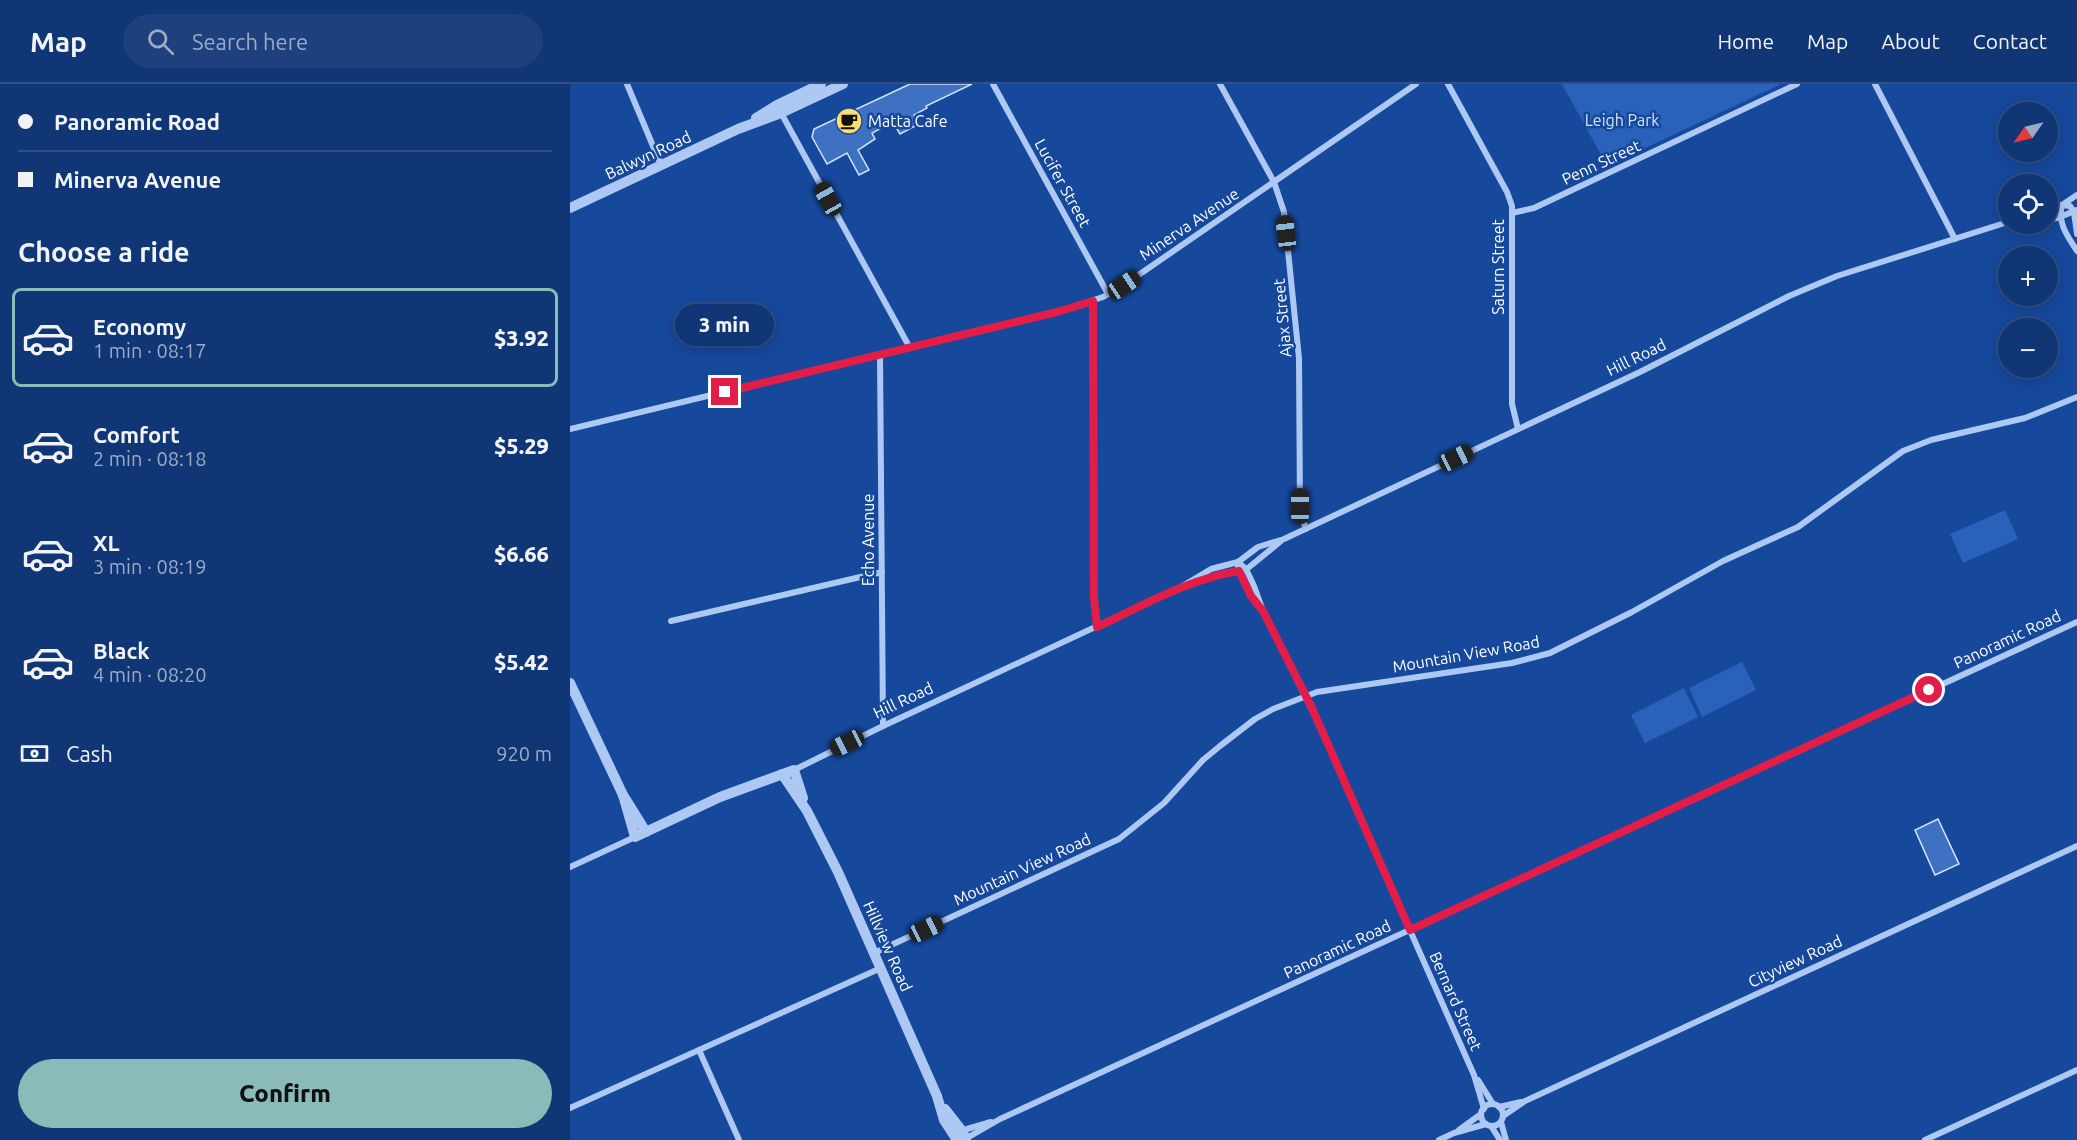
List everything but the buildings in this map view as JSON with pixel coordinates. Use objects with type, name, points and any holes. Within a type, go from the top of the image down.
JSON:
[{"type":"street","points":[[627,84],[661,165]]},
{"type":"street","name":"Balwyn Road","points":[[779,109],[821,84]]},
{"type":"street","name":"Balwyn Road","points":[[570,208],[779,109],[843,84]]},
{"type":"street","name":"Lucifer Street","points":[[993,84],[1108,294]]},
{"type":"street","name":"Ajax Street","points":[[1220,84],[1274,182],[1284,212],[1298,335],[1300,512],[1305,529]]},
{"type":"street","name":"Minerva Avenue","points":[[570,429],[910,348],[1093,301],[1108,294],[1416,84]]},
{"type":"street","name":"Saturn Street","points":[[1448,84],[1511,200],[1512,404],[1518,429]]},
{"type":"street","name":"Penn Street","points":[[1512,213],[1534,208],[1797,84]]},
{"type":"street","points":[[1875,84],[1955,239]]},
{"type":"street","points":[[779,109],[910,348]]},
{"type":"street","points":[[2058,206],[2077,195]]},
{"type":"street","points":[[2062,205],[2070,206],[2076,211],[2077,234]]},
{"type":"street","points":[[2062,205],[2060,217],[2077,251]]},
{"type":"street","points":[[2060,217],[2076,211]]},
{"type":"street","name":"Hill Road","points":[[570,867],[720,797],[794,770],[1181,587],[1211,569],[1238,562],[1258,547],[1284,539],[1640,372],[1746,316],[1815,285],[1998,225]]},
{"type":"street","points":[[1093,301],[1094,598],[1097,627]]},
{"type":"street","name":"Echo Avenue","points":[[880,355],[883,726]]},
{"type":"street","name":"Mountain View Road","points":[[874,953],[1119,839],[1164,803],[1203,760],[1264,714],[1305,696],[1331,689],[1512,663],[1550,653],[1632,612],[1716,564],[1798,527],[1903,451],[1931,440],[2025,418],[2077,397]]},
{"type":"street","name":"Hill Road","points":[[1181,587],[1242,570],[1284,539]]},
{"type":"street","name":"Bernard Street","points":[[1238,562],[1251,596],[1263,611],[1305,696],[1410,930],[1474,1075],[1482,1111],[1489,1125]]},
{"type":"street","points":[[671,621],[882,572]]},
{"type":"street","name":"Panoramic Road","points":[[961,1138],[2077,622]]},
{"type":"street","points":[[570,683],[640,834]]},
{"type":"street","name":"Hillview Road","points":[[794,770],[807,811]]},
{"type":"street","name":"Hillview Road","points":[[782,774],[807,811],[838,872],[937,1096],[945,1120],[961,1138]]},
{"type":"street","name":"Cityview Road","points":[[1489,1125],[1502,1119],[1525,1101],[2077,846]]},
{"type":"street","points":[[570,1108],[881,968]]},
{"type":"street","points":[[699,1050],[739,1140]]},
{"type":"street","points":[[1925,1140],[2077,1070]]},
{"type":"street","name":"Bernard Street","points":[[1474,1075],[1496,1106],[1502,1119]]},
{"type":"street","name":"Cityview Road","points":[[1482,1111],[1525,1101]]},
{"type":"street","points":[[1440,1140],[1454,1133],[1482,1111]]},
{"type":"street","points":[[1502,1119],[1506,1140]]},
{"type":"street","points":[[1454,1133],[1489,1125],[1500,1140]]},
{"type":"green space","name":"Leigh Park","points":[[1562,84],[1781,84],[1607,166]]},
{"type":"green space","points":[[2005,510],[2018,539],[1963,563],[1950,534]]},
{"type":"green space","points":[[1742,662],[1756,690],[1702,717],[1689,688]]},
{"type":"green space","points":[[1684,688],[1698,717],[1645,743],[1631,715]]},
{"type":"place","name":"Matta Cafe","points":[[849,121]]},
{"type":"route","points":[[725,392],[1057,312],[1093,301],[1094,598],[1097,627],[1181,587],[1239,571],[1251,596],[1263,611],[1312,708],[1410,930],[1929,690]]}]
